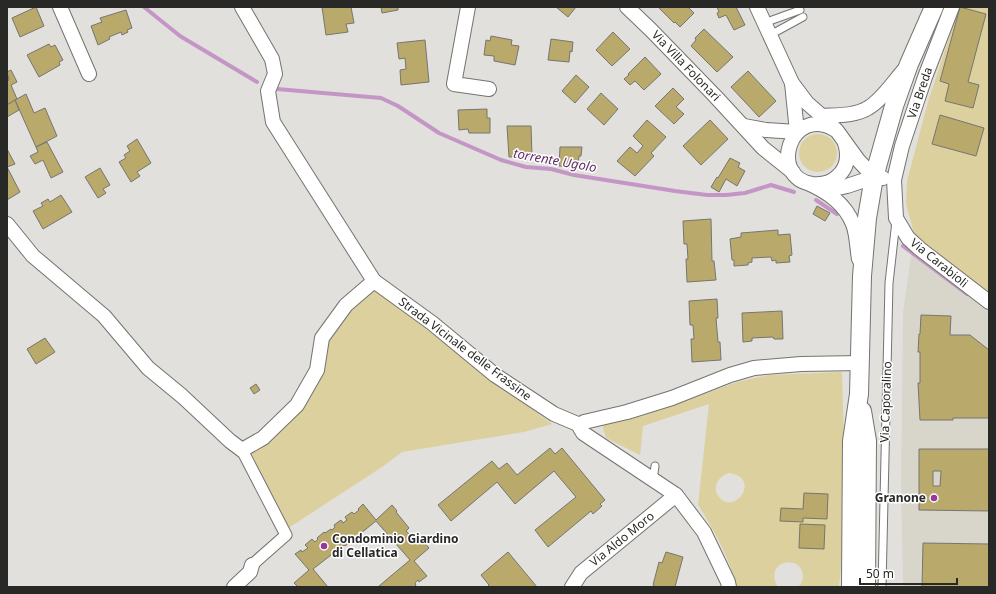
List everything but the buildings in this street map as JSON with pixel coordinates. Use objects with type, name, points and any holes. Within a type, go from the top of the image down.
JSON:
[{"type":"street","points":[[60,7],[89,74]]},
{"type":"street","name":"Strada Vicinale delle Frassine","points":[[242,7],[272,59],[274,66],[275,74],[268,91],[273,122],[374,281],[432,323],[495,375],[554,414],[580,425]]},
{"type":"street","points":[[468,7],[454,84],[489,89]]},
{"type":"street","name":"Via Villa Folonari","points":[[627,7],[652,30],[744,126],[763,148],[793,172]]},
{"type":"street","points":[[757,7],[792,83],[807,103],[837,131],[858,160],[874,177]]},
{"type":"street","name":"Via Breda","points":[[867,218],[874,177],[894,106],[909,64],[934,7]]},
{"type":"street","name":"Via Breda","points":[[896,218],[894,180],[902,146],[952,7]]},
{"type":"street","points":[[822,116],[838,116],[857,113],[868,108],[877,101],[909,64]]},
{"type":"street","points":[[792,83],[797,132]]},
{"type":"street","points":[[837,131],[827,126],[817,124],[806,126],[797,132],[792,139],[788,147],[787,156],[789,165],[793,172],[800,179],[825,191],[840,204],[854,225],[862,276]]},
{"type":"street","points":[[744,126],[766,130],[797,132]]},
{"type":"street","points":[[808,183],[818,185],[828,183],[843,171],[847,162],[848,152],[845,142]]},
{"type":"street","points":[[825,191],[848,186],[874,177],[894,180]]},
{"type":"street","name":"Via Caporalino","points":[[852,587],[852,442],[859,394],[862,276],[867,218]]},
{"type":"street","name":"Via Carabioli","points":[[896,218],[908,238],[920,250],[989,302]]},
{"type":"street","points":[[7,224],[33,256],[104,316],[148,368],[182,396],[230,441],[242,450],[286,535],[252,565],[250,572],[234,587]]},
{"type":"street","points":[[242,450],[263,438],[298,405],[317,370],[322,338],[346,305],[374,281]]},
{"type":"street","points":[[729,587],[704,532],[681,498],[653,481],[583,433],[580,425],[584,422],[627,412],[672,398],[730,375],[754,368],[802,364],[860,363]]},
{"type":"street","name":"Via Caporalino","points":[[859,394],[867,441],[866,587]]},
{"type":"street","name":"Via Aldo Moro","points":[[572,587],[581,573],[681,498]]},
{"type":"lane","points":[[767,29],[802,14],[767,29]]},
{"type":"lane","name":"Via Caporalino","points":[[882,587],[889,283],[896,218]]},
{"type":"lane","points":[[653,481],[655,466]]},
{"type":"shaded area","points":[[959,7],[989,7],[989,293],[925,246],[914,233],[906,204],[907,181],[928,102]]},
{"type":"shaded area","points":[[814,134],[822,134],[832,139],[836,146],[836,160],[832,167],[822,172],[814,172],[804,167],[802,164],[799,157],[799,149],[804,139],[807,137]]},
{"type":"shaded area","points":[[912,250],[989,304],[989,587],[903,587],[901,486],[903,312]]},
{"type":"shaded area","points":[[374,288],[489,378],[552,424],[524,432],[402,452],[382,467],[287,529],[247,454],[302,407],[327,339],[350,308]]},
{"type":"shaded area","points":[[842,372],[844,507],[842,560],[839,587],[798,587],[802,582],[803,577],[801,569],[796,564],[790,562],[778,566],[775,571],[774,578],[778,587],[736,587],[730,565],[721,544],[698,505],[709,404],[643,426],[640,455],[606,438],[602,425],[643,416],[737,382],[769,375]],"holes":[[[729,473],[739,476],[744,481],[745,488],[742,494],[738,499],[732,502],[725,502],[717,493],[717,482],[725,474]]]},
{"type":"waterway","points":[[144,7],[180,36],[257,82]]},
{"type":"waterway","name":"torrente Ugolo","points":[[277,89],[381,98],[398,106],[439,133],[501,160],[526,167],[551,169],[574,175],[707,195],[745,193],[771,185],[794,192]]},
{"type":"waterway","points":[[816,200],[837,214]]},
{"type":"waterway","points":[[903,246],[967,294]]},
{"type":"place","name":"Granone","points":[[934,498]]},
{"type":"place","name":"Condominio Giardino di Cellatica","points":[[324,546]]}]
